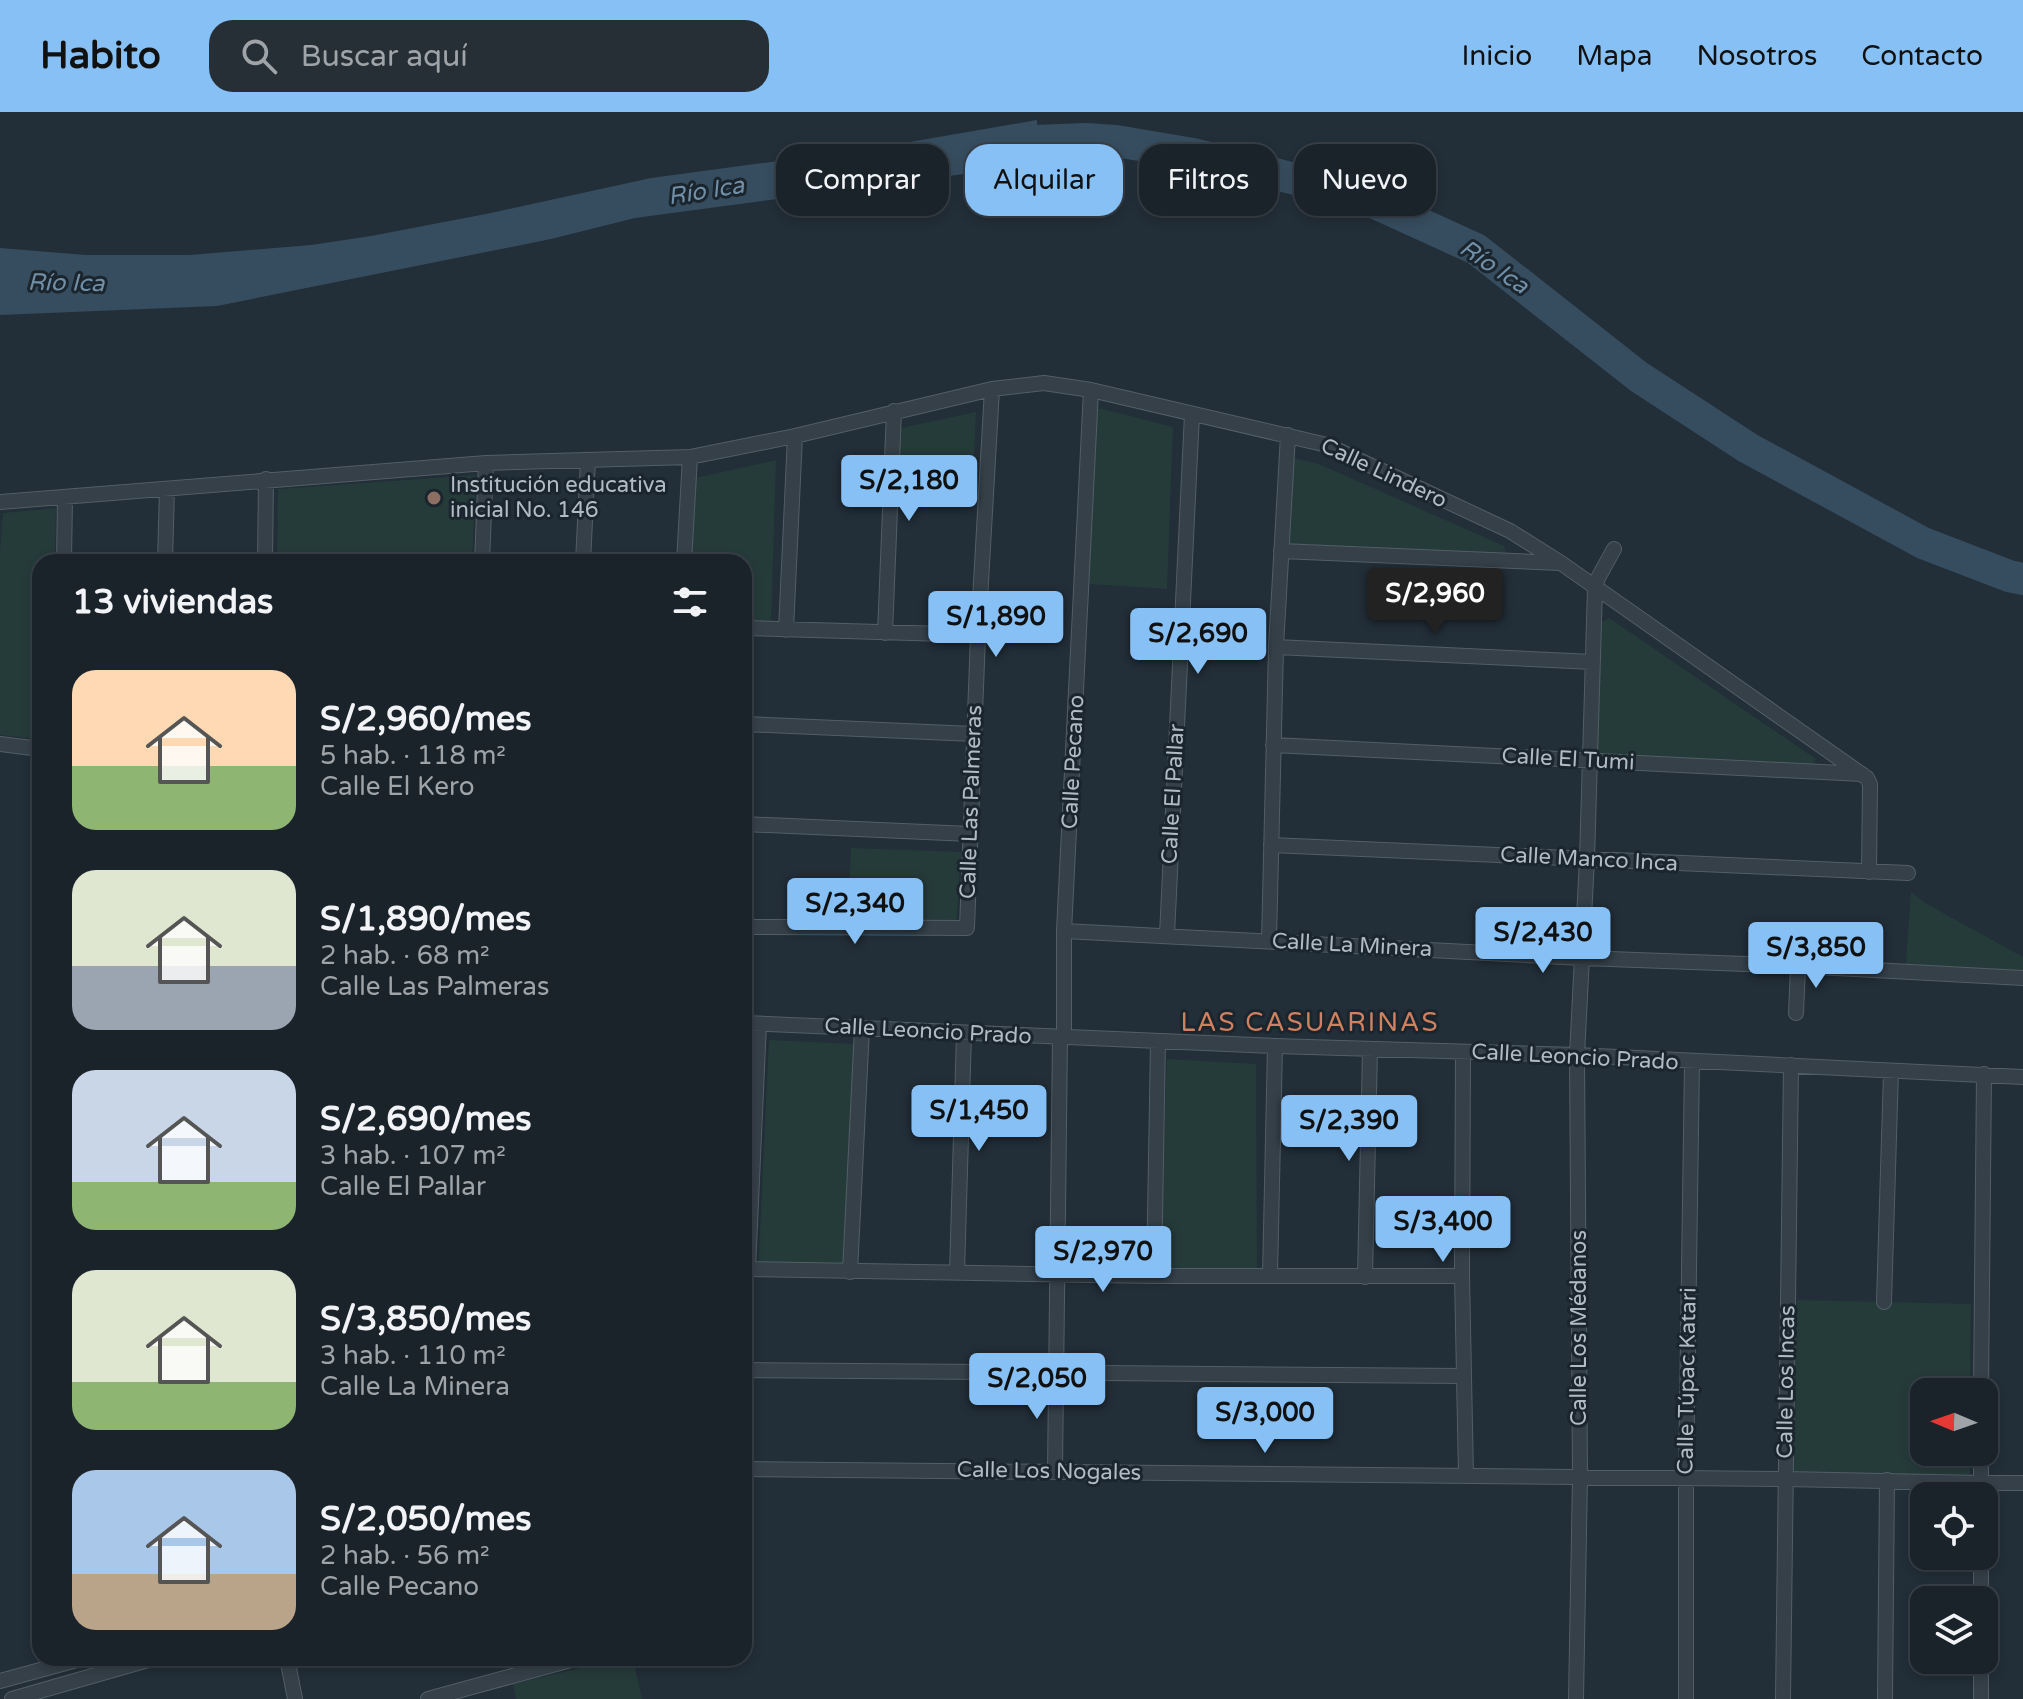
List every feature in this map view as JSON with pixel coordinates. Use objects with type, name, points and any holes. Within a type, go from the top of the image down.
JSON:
[{"type":"street","name":"Calle Lindero","points":[[0,502],[486,463],[690,457],[795,436],[992,389],[1039,383],[1091,390],[1318,442],[1510,531],[1561,563],[1862,774]]},
{"type":"street","name":"Calle Las Palmeras","points":[[752,927],[967,928],[978,635],[992,389]]},
{"type":"street","name":"Calle Pecano","points":[[1055,1471],[1064,931],[1091,390]]},
{"type":"street","points":[[885,633],[894,411]]},
{"type":"street","name":"Calle El Pallar","points":[[1167,935],[1192,414]]},
{"type":"street","points":[[1269,941],[1276,647],[1288,435]]},
{"type":"street","points":[[786,630],[795,436]]},
{"type":"street","points":[[684,554],[690,457]]},
{"type":"street","points":[[583,554],[588,460]]},
{"type":"street","points":[[482,554],[486,463]]},
{"type":"street","points":[[265,554],[266,479]]},
{"type":"street","points":[[165,554],[167,489]]},
{"type":"street","points":[[64,554],[65,497]]},
{"type":"street","points":[[1595,588],[1614,549]]},
{"type":"street","points":[[1281,551],[1561,563]]},
{"type":"street","name":"Calle Los Médanos","points":[[1576,1699],[1580,1477],[1577,1055],[1591,760],[1595,588]]},
{"type":"street","points":[[752,628],[978,635]]},
{"type":"street","points":[[1276,647],[1593,662]]},
{"type":"street","points":[[752,724],[974,734]]},
{"type":"street","points":[[0,744],[32,748]]},
{"type":"street","name":"Calle El Tumi","points":[[1273,745],[1862,774]]},
{"type":"street","points":[[1862,774],[1870,784],[1869,872]]},
{"type":"street","points":[[752,824],[970,834]]},
{"type":"street","name":"Calle Manco Inca","points":[[1271,845],[1908,873]]},
{"type":"street","name":"Calle La Minera","points":[[1064,931],[2023,978]]},
{"type":"street","points":[[1796,1013],[1798,966]]},
{"type":"street","name":"Calle Leoncio Prado","points":[[752,1024],[1577,1055],[2023,1077]]},
{"type":"street","points":[[850,1272],[862,1028]]},
{"type":"street","points":[[957,1273],[964,1033]]},
{"type":"street","points":[[1154,1276],[1158,1041]]},
{"type":"street","points":[[1270,1276],[1275,1046]]},
{"type":"street","points":[[1365,1277],[1370,1049]]},
{"type":"street","points":[[1463,1052],[1462,1276],[1466,1476]]},
{"type":"street","name":"Calle Túpac Katari","points":[[1686,1699],[1692,1062]]},
{"type":"street","name":"Calle Los Incas","points":[[1783,1699],[1791,1065]]},
{"type":"street","points":[[1884,1302],[1891,1071]]},
{"type":"street","points":[[1981,1378],[1984,1074]]},
{"type":"street","points":[[752,1269],[1154,1276],[1462,1276]]},
{"type":"street","points":[[752,1370],[1464,1376]]},
{"type":"street","name":"Calle Los Nogales","points":[[752,1469],[1910,1482]]},
{"type":"street","points":[[1885,1699],[1887,1480]]},
{"type":"street","name":"Calle Los Nogales","points":[[1998,1487],[2023,1483]]},
{"type":"street","points":[[0,1681],[41,1666]]},
{"type":"street","points":[[50,1666],[54,1691]]},
{"type":"street","points":[[12,1699],[54,1691],[130,1666]]},
{"type":"street","points":[[289,1666],[295,1699]]},
{"type":"street","points":[[428,1699],[549,1666]]},
{"type":"street","points":[[1981,1674],[1981,1699]]},
{"type":"green space","points":[[1099,408],[1173,427],[1167,589],[1089,584],[1094,414]]},
{"type":"green space","points":[[976,412],[973,485],[894,483],[896,429]]},
{"type":"green space","points":[[1289,457],[1319,464],[1504,546],[1506,553],[1502,559],[1287,549]]},
{"type":"green space","points":[[776,460],[771,626],[752,625],[752,554],[688,554],[691,479]]},
{"type":"green space","points":[[476,475],[472,554],[277,554],[278,489]]},
{"type":"green space","points":[[56,508],[55,554],[32,554],[32,738],[0,735],[0,551],[3,513]]},
{"type":"green space","points":[[1609,618],[1816,759],[1813,766],[1596,760],[1602,622]]},
{"type":"green space","points":[[851,848],[961,852],[956,928],[848,923]]},
{"type":"green space","points":[[1911,892],[2023,957],[2023,980],[1905,973]]},
{"type":"green space","points":[[769,1040],[854,1044],[843,1270],[758,1270]]},
{"type":"green space","points":[[1167,1059],[1256,1064],[1257,1276],[1159,1274]]},
{"type":"green space","points":[[1797,1300],[1971,1304],[1970,1378],[1910,1378],[1910,1466],[1970,1466],[1970,1482],[1794,1477]]},
{"type":"green space","points":[[588,1666],[635,1666],[642,1699],[516,1699],[513,1684]]},
{"type":"water","name":"Río Ica","points":[[1037,120],[1038,144],[965,144],[965,174],[949,176],[949,144],[898,144]]},
{"type":"water","name":"Río Ica","points":[[776,161],[776,199],[635,218],[551,239],[217,306],[0,315],[0,248],[86,255],[189,255],[311,245],[491,213],[651,178]]},
{"type":"waterway","name":"Río Ica","points":[[1011,144],[1086,139],[1116,141],[1193,154],[1327,187],[1375,203],[1476,249],[1639,377],[1748,448],[1923,543],[2023,579]]},
{"type":"place","name":"Institución educativa inicial No. 146","points":[[434,498]]},
{"type":"district","name":"LAS CASUARINAS","points":[[1310,1022]]}]
